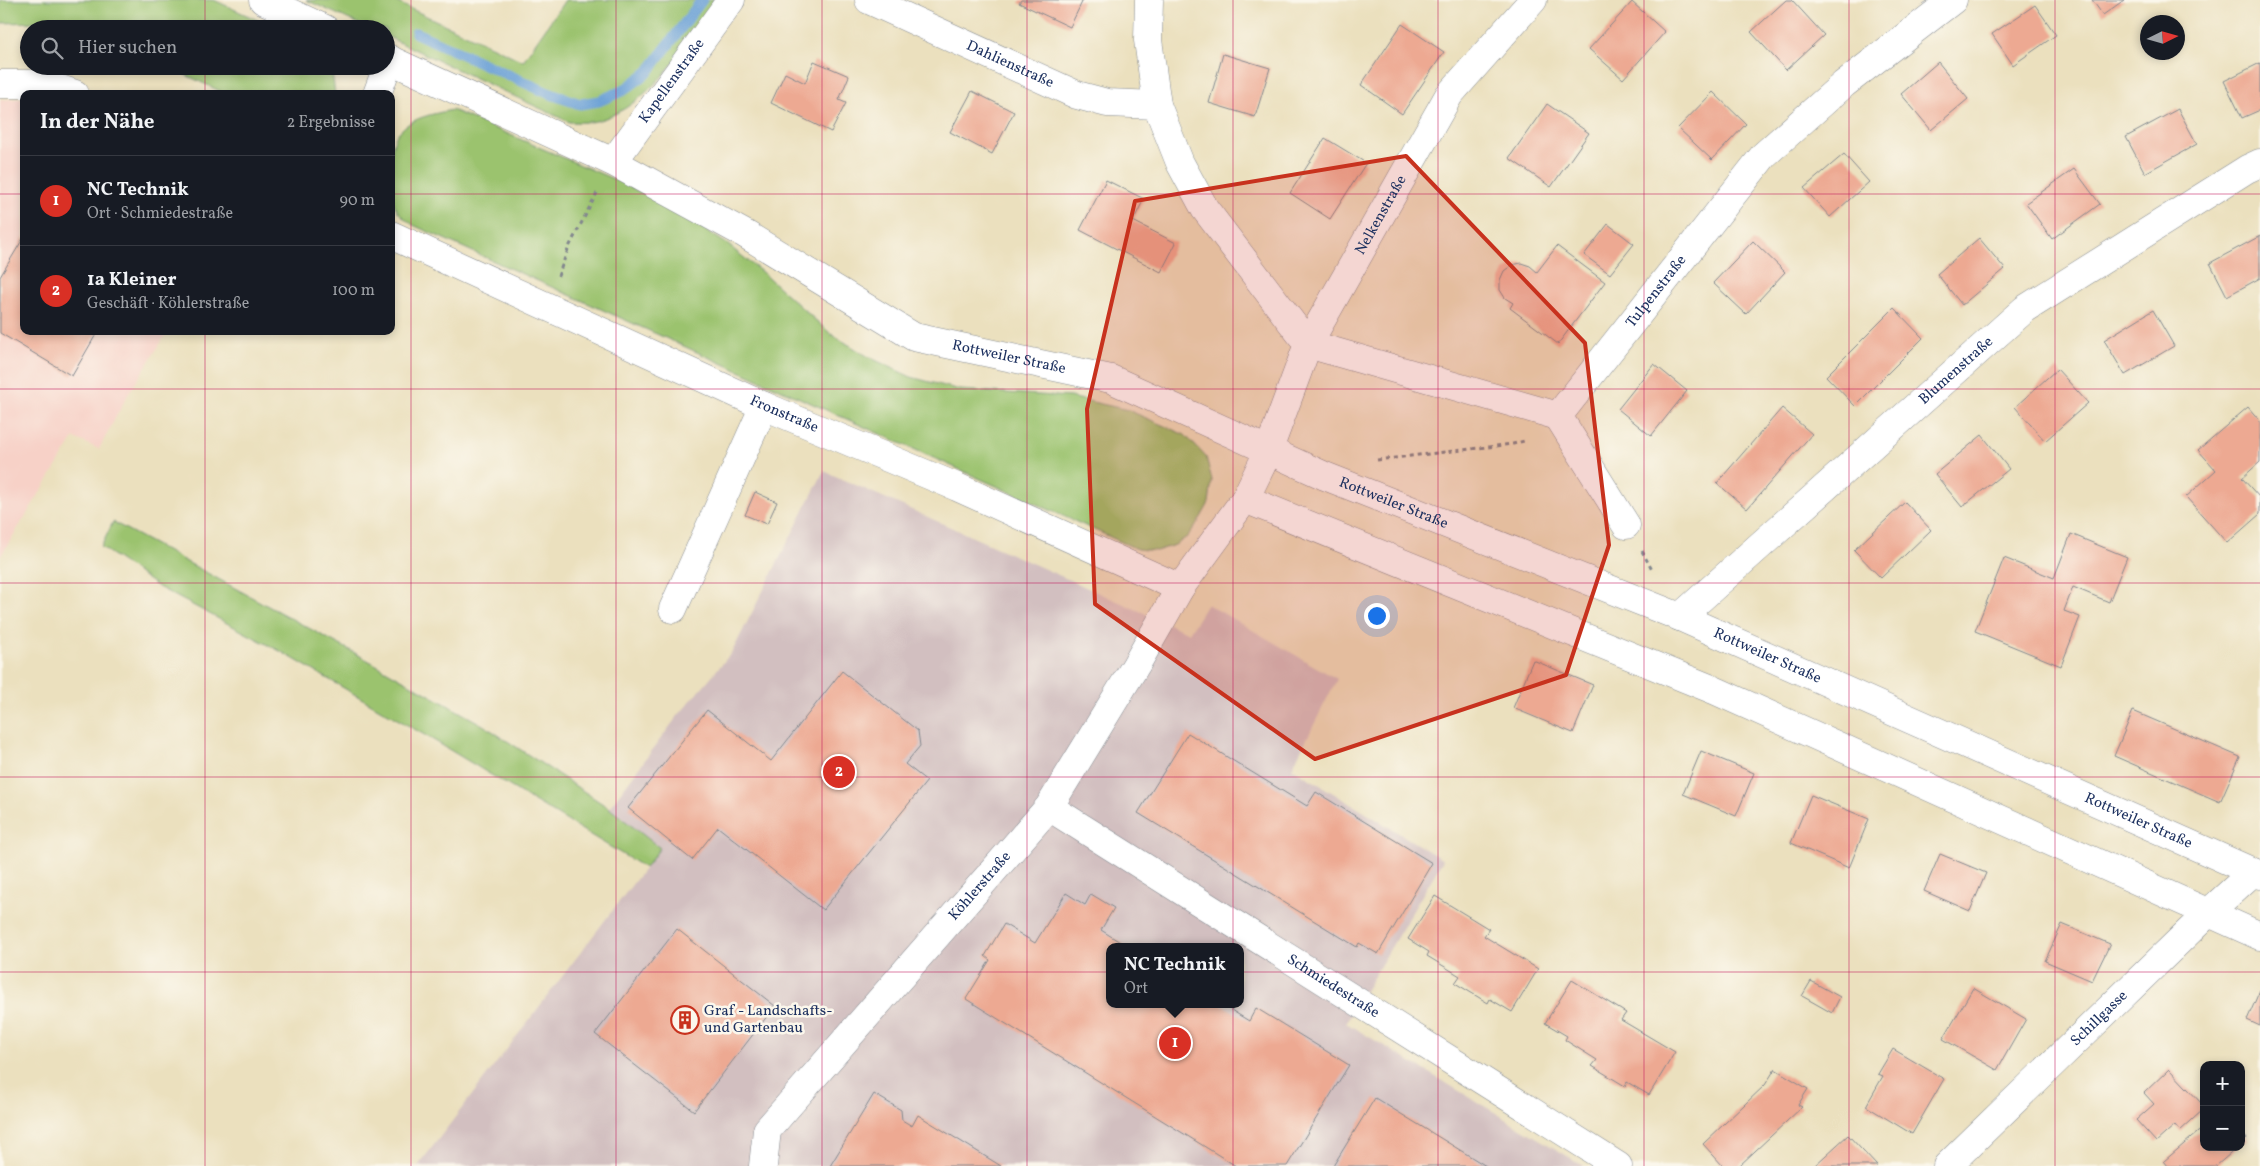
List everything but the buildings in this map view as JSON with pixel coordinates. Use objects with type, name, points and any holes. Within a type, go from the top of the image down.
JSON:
[{"type":"street","points":[[263,0],[306,20]]},
{"type":"street","name":"Kapellenstraße","points":[[613,162],[732,0]]},
{"type":"street","name":"Dahlienstraße","points":[[869,0],[1077,95],[1107,103],[1157,105]]},
{"type":"street","points":[[1149,0],[1148,40],[1157,105],[1180,163],[1205,209],[1308,344],[1558,416],[1626,525]]},
{"type":"street","name":"Nelkenstraße","points":[[1268,452],[1308,344],[1449,95],[1533,0]]},
{"type":"street","name":"Tulpenstraße","points":[[1558,416],[1764,154],[1844,84],[1953,0]]},
{"type":"street","name":"Rottweiler Straße","points":[[395,61],[613,162],[746,234],[914,337],[1111,380],[1268,452],[1680,617],[2256,874]]},
{"type":"street","points":[[378,90],[383,75]]},
{"type":"street","points":[[0,84],[46,84],[63,90]]},
{"type":"street","name":"Blumenstraße","points":[[1680,617],[2025,309],[2247,168],[2260,163]]},
{"type":"street","name":"Fronstraße","points":[[395,237],[764,406],[957,487],[1180,588]]},
{"type":"street","points":[[673,609],[764,406]]},
{"type":"street","points":[[1180,588],[1245,499],[1268,452]]},
{"type":"street","points":[[1245,499],[1714,690],[2260,936]]},
{"type":"street","name":"Köhlerstraße","points":[[763,1166],[767,1130],[1048,807],[1136,665],[1180,588]]},
{"type":"street","name":"Schmiedestraße","points":[[1048,807],[1618,1166]]},
{"type":"street","name":"Schillgasse","points":[[1947,1166],[2208,913],[2256,874]]},
{"type":"path","points":[[546,307],[569,247],[613,162]]},
{"type":"path","points":[[1372,460],[1513,444],[1539,436],[1558,416]]},
{"type":"highlighted area","points":[[1406,156],[1585,343],[1609,545],[1566,675],[1315,759],[1095,604],[1087,409],[1135,201]]},
{"type":"shaded area","points":[[20,98],[20,335],[165,335],[126,398],[99,449],[74,438],[0,557],[0,100]]},
{"type":"shaded area","points":[[824,471],[1189,633],[1207,604],[1337,679],[1292,768],[1443,860],[1346,1023],[1584,1166],[418,1166],[660,848],[609,808],[677,717],[732,652]]},
{"type":"green space","points":[[0,0],[214,0],[257,20],[20,20],[20,23],[0,23]]},
{"type":"green space","points":[[306,0],[392,0],[523,61],[565,0],[720,0],[681,53],[651,88],[616,114],[589,122],[569,122],[395,40],[395,20],[350,20]]},
{"type":"green space","points":[[186,75],[333,75],[334,90],[218,90]]},
{"type":"green space","points":[[452,110],[625,184],[682,215],[727,244],[763,273],[831,334],[869,357],[911,377],[960,390],[1070,397],[1128,410],[1185,435],[1206,457],[1212,480],[1209,503],[1187,537],[1175,545],[1156,551],[1137,549],[413,225],[397,211],[395,206],[395,138],[410,123],[430,115]]},
{"type":"green space","points":[[113,522],[483,725],[609,808],[660,848],[645,868],[435,741],[280,651],[160,588],[101,547]]},
{"type":"waterway","points":[[416,33],[548,93],[580,104],[599,101],[624,90],[648,72],[702,0]]},
{"type":"place","name":"1a Kleiner","points":[[839,772]]},
{"type":"place","name":"Graf - Landschafts- und Gartenbau","points":[[685,1020]]},
{"type":"place","name":"NC Technik","points":[[1175,1043]]}]
